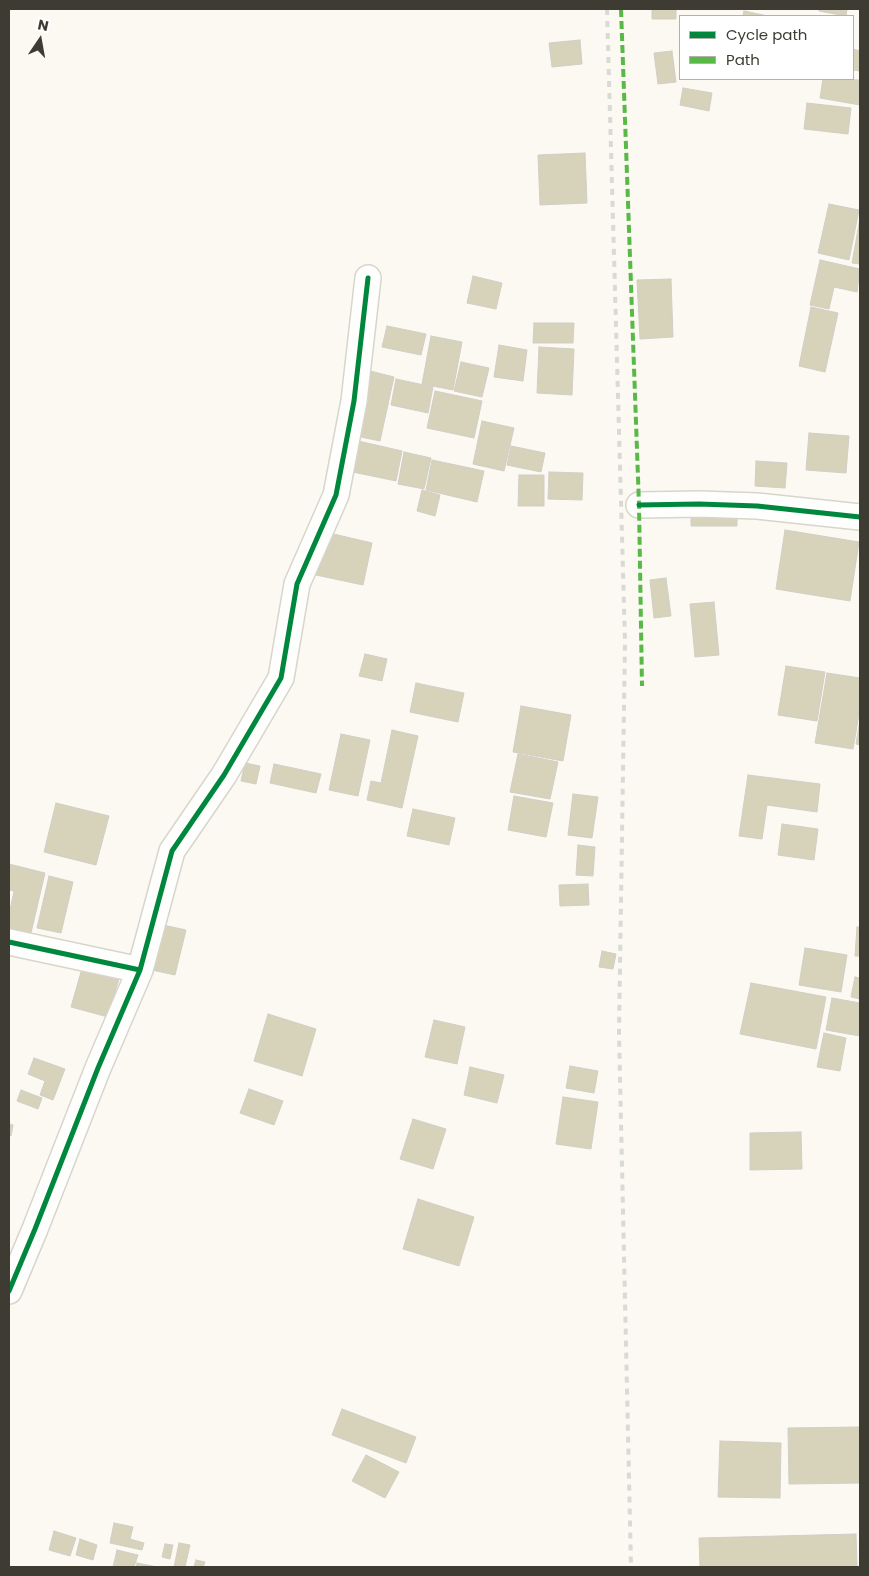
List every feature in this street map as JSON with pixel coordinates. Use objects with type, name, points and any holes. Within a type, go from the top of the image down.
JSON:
[{"type":"street","points":[[9,1291],[36,1229],[98,1068],[140,970],[172,851],[224,774],[281,678],[297,584],[336,495],[354,401],[368,278]]},
{"type":"street","points":[[639,505],[699,504],[757,506],[860,517]]},
{"type":"street","points":[[9,942],[140,970]]},
{"type":"building","points":[[652,9],[676,9],[676,19],[652,19]]},
{"type":"building","points":[[819,9],[847,9],[846,15],[819,11]]},
{"type":"building","points":[[744,11],[763,15],[743,15]]},
{"type":"building","points":[[580,40],[582,64],[552,67],[549,43]]},
{"type":"building","points":[[854,49],[860,51],[860,71],[854,70]]},
{"type":"building","points":[[672,51],[676,82],[658,84],[654,53]]},
{"type":"building","points":[[823,80],[860,80],[860,105],[820,98]]},
{"type":"building","points":[[683,88],[712,93],[709,111],[680,105]]},
{"type":"building","points":[[807,103],[851,108],[848,134],[804,129]]},
{"type":"building","points":[[585,153],[587,203],[540,205],[538,155]]},
{"type":"building","points":[[829,204],[859,210],[849,260],[818,253]]},
{"type":"building","points":[[860,218],[860,264],[852,263]]},
{"type":"building","points":[[820,260],[860,269],[857,292],[834,287],[829,309],[810,305]]},
{"type":"building","points":[[473,276],[502,283],[496,309],[467,303]]},
{"type":"building","points":[[671,279],[673,337],[640,339],[637,280]]},
{"type":"building","points":[[811,307],[838,313],[825,372],[799,366]]},
{"type":"building","points":[[534,323],[574,323],[573,343],[533,343]]},
{"type":"building","points":[[387,326],[426,334],[421,355],[382,347]]},
{"type":"building","points":[[431,336],[462,342],[453,390],[422,384]]},
{"type":"building","points":[[499,345],[527,350],[523,381],[494,377]]},
{"type":"building","points":[[539,347],[574,349],[572,395],[537,393]]},
{"type":"building","points":[[461,362],[489,368],[482,397],[454,391]]},
{"type":"building","points":[[370,371],[394,377],[380,441],[356,436]]},
{"type":"building","points":[[396,379],[433,387],[428,413],[391,405]]},
{"type":"building","points":[[435,391],[482,401],[474,438],[427,428]]},
{"type":"building","points":[[482,421],[514,428],[504,471],[473,464]]},
{"type":"building","points":[[809,433],[849,436],[846,473],[806,470]]},
{"type":"building","points":[[354,440],[402,451],[396,481],[348,471]]},
{"type":"building","points":[[511,446],[545,453],[541,472],[507,465]]},
{"type":"building","points":[[404,452],[431,458],[424,489],[398,484]]},
{"type":"building","points":[[432,460],[484,471],[477,502],[426,490]]},
{"type":"building","points":[[756,461],[787,463],[785,488],[755,486]]},
{"type":"building","points":[[549,472],[583,473],[582,500],[548,499]]},
{"type":"building","points":[[519,475],[544,475],[544,506],[518,506]]},
{"type":"building","points":[[422,490],[440,495],[435,516],[417,511]]},
{"type":"building","points":[[691,508],[737,508],[737,526],[691,526]]},
{"type":"building","points":[[785,530],[859,542],[850,601],[776,589]]},
{"type":"building","points":[[325,532],[372,543],[363,585],[316,575]]},
{"type":"building","points":[[666,578],[671,616],[654,618],[650,580]]},
{"type":"building","points":[[714,602],[719,655],[695,657],[690,604]]},
{"type":"building","points":[[365,654],[387,659],[382,681],[359,676]]},
{"type":"building","points":[[786,666],[825,672],[817,721],[778,715]]},
{"type":"building","points":[[827,673],[860,678],[860,708],[853,749],[815,743]]},
{"type":"building","points":[[416,683],[464,693],[458,722],[410,712]]},
{"type":"building","points":[[521,706],[571,715],[563,761],[513,752]]},
{"type":"building","points":[[860,720],[860,745],[856,744]]},
{"type":"building","points":[[392,730],[418,736],[402,808],[367,800],[371,781],[381,783]]},
{"type":"building","points":[[341,734],[370,740],[358,796],[329,790]]},
{"type":"building","points":[[518,754],[558,762],[550,799],[510,792]]},
{"type":"building","points":[[245,763],[260,766],[256,784],[241,781]]},
{"type":"building","points":[[274,764],[321,774],[316,793],[270,783]]},
{"type":"building","points":[[748,775],[820,784],[817,812],[767,805],[762,839],[739,836]]},
{"type":"building","points":[[573,794],[598,797],[592,838],[568,835]]},
{"type":"building","points":[[514,796],[553,803],[546,837],[508,830]]},
{"type":"building","points":[[56,803],[109,816],[96,865],[44,852]]},
{"type":"building","points":[[413,809],[455,818],[449,845],[407,836]]},
{"type":"building","points":[[782,824],[818,829],[814,860],[778,855]]},
{"type":"building","points":[[578,845],[595,847],[593,876],[576,875]]},
{"type":"building","points":[[9,864],[45,873],[31,933],[9,928],[9,915],[14,891],[9,890]]},
{"type":"building","points":[[49,876],[73,882],[61,933],[37,928]]},
{"type":"building","points":[[588,884],[589,905],[560,906],[559,885]]},
{"type":"building","points":[[163,925],[186,930],[175,975],[152,970]]},
{"type":"building","points":[[857,927],[860,927],[860,956],[855,956]]},
{"type":"building","points":[[805,948],[847,955],[841,992],[799,985]]},
{"type":"building","points":[[602,951],[616,954],[613,969],[599,967]]},
{"type":"building","points":[[83,965],[120,975],[108,1017],[71,1007]]},
{"type":"building","points":[[855,977],[860,978],[860,999],[851,997]]},
{"type":"building","points":[[751,983],[826,997],[816,1049],[740,1034]]},
{"type":"building","points":[[832,998],[860,1003],[860,1036],[826,1030]]},
{"type":"building","points":[[268,1014],[316,1029],[302,1076],[254,1061]]},
{"type":"building","points":[[434,1020],[465,1027],[457,1064],[425,1057]]},
{"type":"building","points":[[824,1033],[846,1038],[840,1071],[817,1067]]},
{"type":"building","points":[[34,1058],[65,1069],[53,1100],[40,1095],[45,1081],[28,1074]]},
{"type":"building","points":[[570,1066],[598,1071],[594,1093],[566,1088]]},
{"type":"building","points":[[470,1067],[504,1075],[497,1103],[464,1095]]},
{"type":"building","points":[[249,1089],[283,1101],[274,1125],[240,1113]]},
{"type":"building","points":[[21,1090],[42,1098],[38,1109],[17,1101]]},
{"type":"building","points":[[563,1097],[598,1102],[591,1149],[556,1144]]},
{"type":"building","points":[[413,1119],[446,1129],[433,1169],[400,1159]]},
{"type":"building","points":[[9,1124],[13,1125],[11,1136],[9,1135]]},
{"type":"building","points":[[801,1132],[802,1169],[750,1170],[750,1133]]},
{"type":"building","points":[[418,1199],[474,1217],[459,1266],[403,1249]]},
{"type":"building","points":[[342,1409],[416,1437],[406,1463],[332,1435]]},
{"type":"building","points":[[860,1427],[860,1483],[789,1484],[788,1428]]},
{"type":"building","points":[[720,1441],[781,1443],[780,1498],[718,1497]]},
{"type":"building","points":[[366,1455],[399,1472],[385,1498],[352,1481]]},
{"type":"building","points":[[114,1523],[133,1527],[130,1539],[144,1543],[142,1550],[110,1543]]},
{"type":"building","points":[[54,1531],[76,1538],[70,1556],[49,1550]]},
{"type":"building","points":[[856,1534],[857,1567],[700,1567],[699,1538]]},
{"type":"building","points":[[80,1539],[97,1545],[93,1560],[76,1555]]},
{"type":"building","points":[[179,1543],[190,1545],[185,1567],[174,1567]]},
{"type":"building","points":[[165,1544],[173,1545],[170,1559],[162,1557]]},
{"type":"building","points":[[117,1550],[138,1555],[134,1567],[113,1567]]},
{"type":"building","points":[[196,1560],[205,1562],[203,1567],[194,1567]]},
{"type":"building","points":[[137,1563],[157,1567],[136,1567]]},
{"type":"railway","points":[[607,9],[625,642],[619,1032],[631,1567]]},
{"type":"marked path","points":[[621,9],[639,505],[642,686]]},
{"type":"cycle path","points":[[9,942],[140,970],[172,851],[224,775],[281,678],[297,584],[336,495],[354,401],[368,278]]},
{"type":"cycle path","points":[[639,505],[699,504],[757,506],[860,517]]},
{"type":"cycle path","points":[[9,1291],[98,1068],[140,970]]}]
